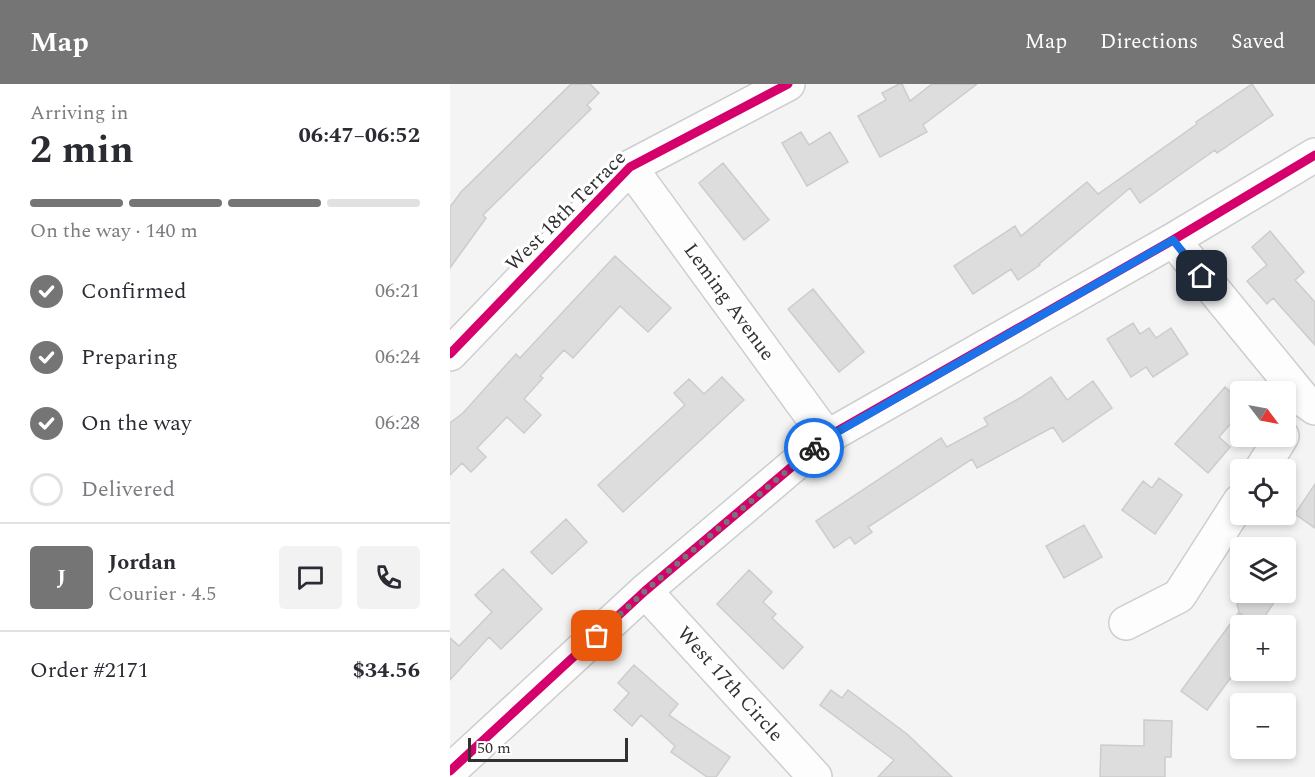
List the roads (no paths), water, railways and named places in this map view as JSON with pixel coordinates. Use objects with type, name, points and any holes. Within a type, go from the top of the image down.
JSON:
[{"type":"street","name":"West 18th Terrace","points":[[450,354],[630,167],[788,84]]},
{"type":"street","points":[[450,771],[645,591],[827,438],[1173,240],[1315,155]]},
{"type":"street","name":"Leming Avenue","points":[[630,167],[827,438]]},
{"type":"street","points":[[1173,240],[1310,404],[1296,420]]},
{"type":"street","points":[[1126,623],[1179,596],[1230,517]]},
{"type":"street","name":"West 17th Circle","points":[[645,591],[815,777]]}]
